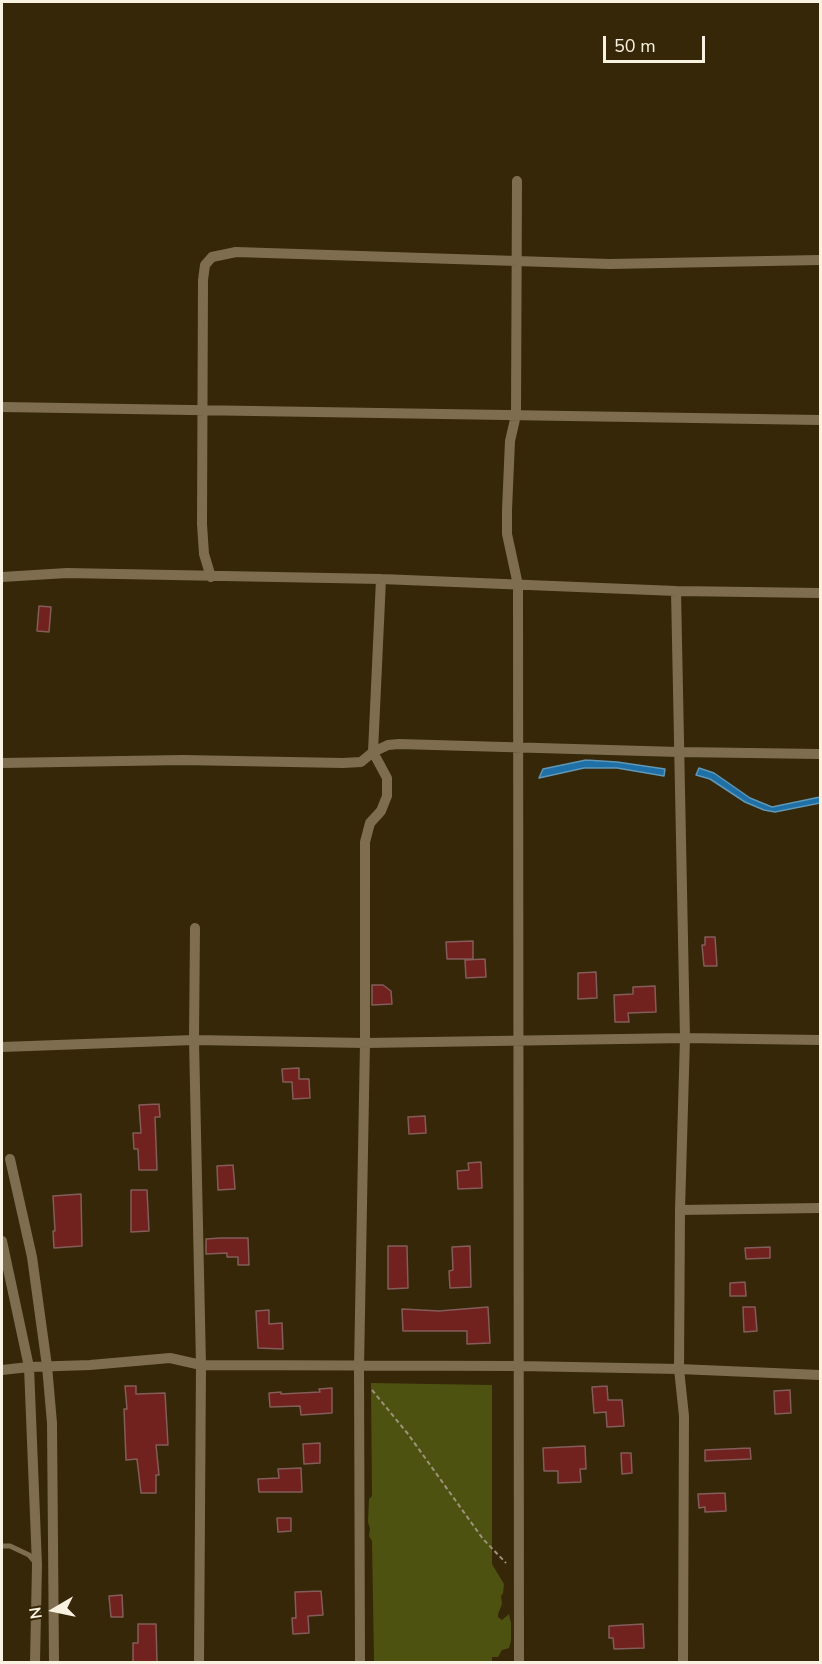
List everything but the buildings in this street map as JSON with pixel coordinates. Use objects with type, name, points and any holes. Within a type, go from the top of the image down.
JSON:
[{"type":"street","points":[[517,181],[516,415],[510,441],[507,534],[518,585],[519,1662]]},
{"type":"street","points":[[211,577],[204,554],[203,534],[203,280],[205,265],[212,258],[224,253],[236,252],[610,264],[820,260]]},
{"type":"street","points":[[2,407],[820,420]]},
{"type":"street","points":[[2,577],[67,573],[381,579],[676,591],[820,593]]},
{"type":"street","points":[[360,1662],[359,1367],[366,842],[370,823],[381,811],[387,796],[387,778],[373,752],[381,579]]},
{"type":"street","points":[[676,591],[685,1038],[680,1210],[679,1369],[684,1416],[683,1662]]},
{"type":"street","points":[[2,763],[183,760],[343,763],[361,762],[373,752],[387,745],[399,744],[820,754]]},
{"type":"street","points":[[195,928],[194,1040],[201,1365],[199,1662]]},
{"type":"street","points":[[2,1047],[194,1040],[365,1043],[685,1038],[820,1040]]},
{"type":"street","points":[[10,1159],[32,1257],[47,1365],[52,1423],[54,1662]]},
{"type":"street","points":[[680,1210],[820,1208]]},
{"type":"street","points":[[2,1241],[29,1367],[37,1565],[35,1662]]},
{"type":"street","points":[[2,1370],[170,1358],[201,1365],[519,1366],[820,1375]]},
{"type":"lane","points":[[2,1546],[10,1546],[29,1555],[37,1565]]},
{"type":"path","points":[[369,1386],[408,1434],[483,1539],[519,1576]]},
{"type":"shaded area","points":[[371,1383],[492,1385],[492,1564],[504,1584],[498,1617],[502,1620],[509,1614],[511,1641],[509,1648],[502,1650],[498,1657],[492,1657],[492,1662],[374,1662],[372,1541],[369,1536],[368,1522],[369,1499],[372,1496]]},
{"type":"water","points":[[586,760],[665,769],[664,776],[617,768],[584,768],[539,778],[543,769]]},
{"type":"water","points":[[699,768],[714,773],[750,798],[772,807],[820,797],[820,803],[775,812],[764,810],[745,802],[710,779],[696,775]]}]
